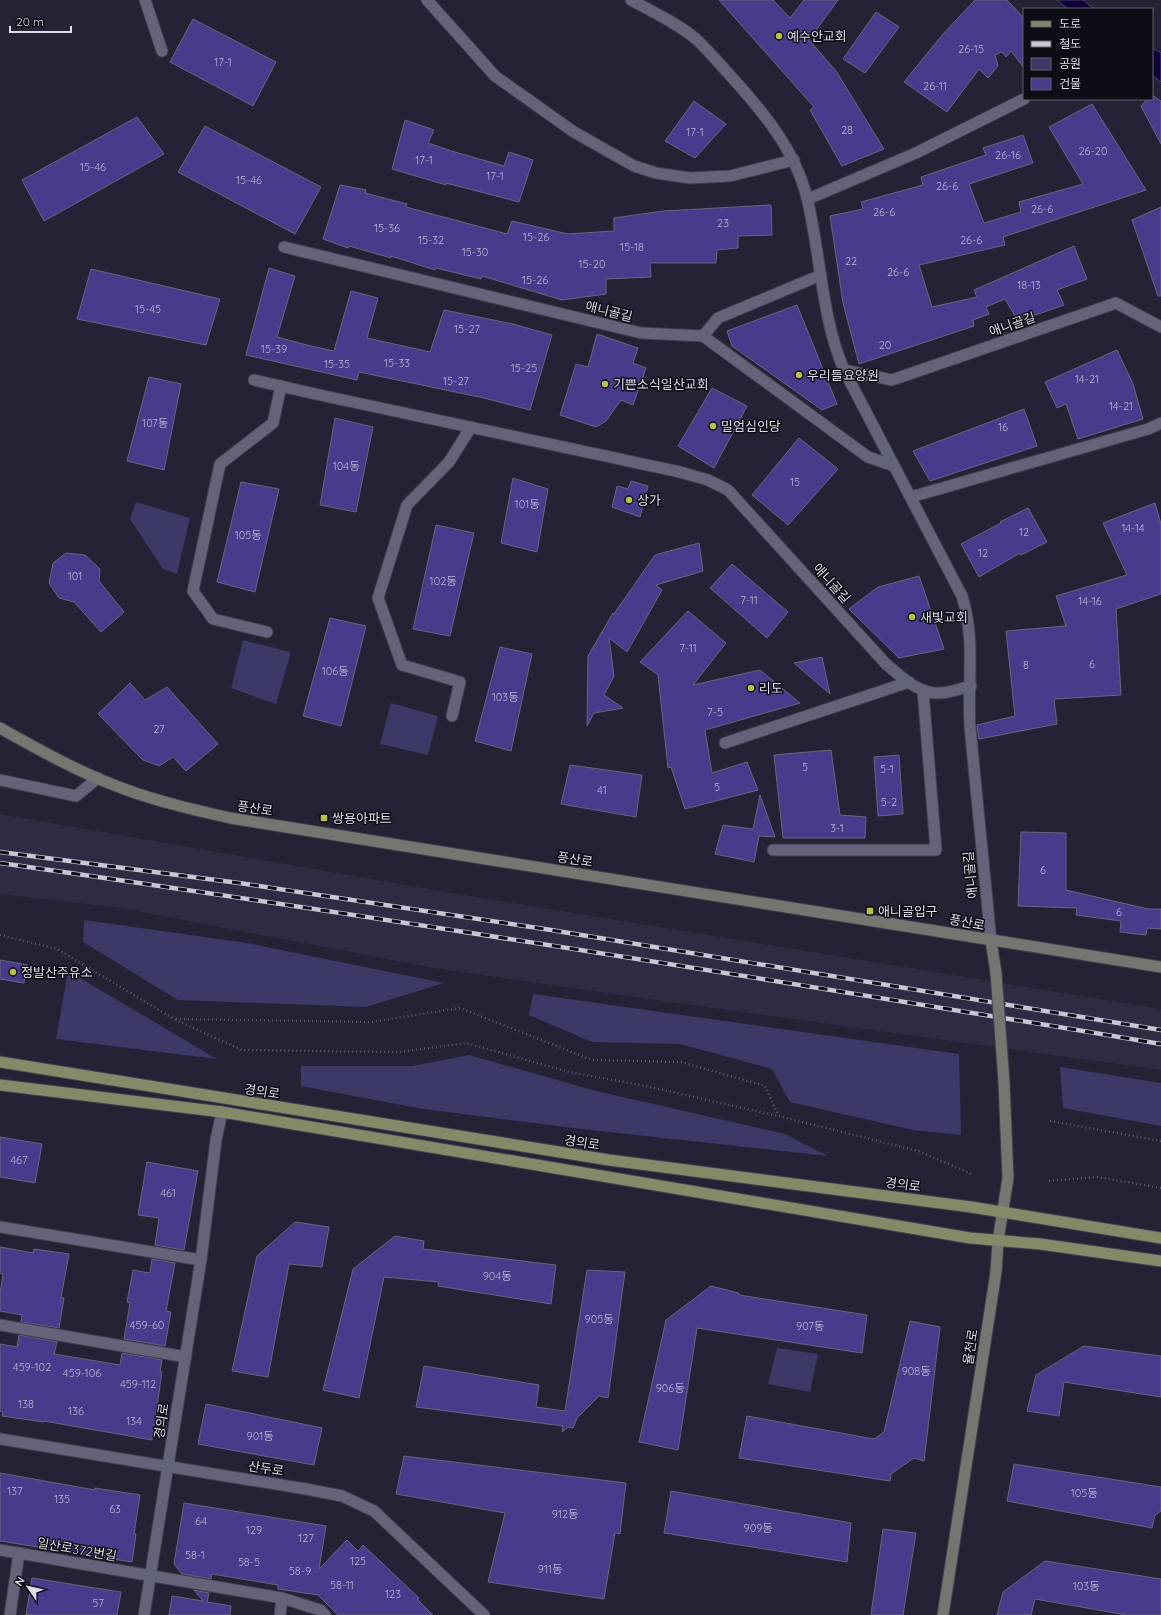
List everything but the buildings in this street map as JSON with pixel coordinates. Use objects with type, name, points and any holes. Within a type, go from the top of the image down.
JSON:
[{"type":"main road","name":"풍산로","points":[[0,728],[48,754],[126,790],[230,818],[1161,967]]},
{"type":"main road","name":"율천로","points":[[943,1615],[996,1272],[998,1241],[1008,1178],[1004,1082],[996,974],[991,941]]},
{"type":"main road","name":"경의로","points":[[0,1062],[609,1160],[1002,1212],[1161,1238]]},
{"type":"main road","points":[[0,1084],[222,1112],[970,1238],[1040,1244],[1161,1261]]},
{"type":"street","points":[[145,0],[162,50]]},
{"type":"street","points":[[427,0],[495,76],[574,132],[634,166],[656,173],[690,178],[730,176],[794,160]]},
{"type":"street","name":"애니골길","points":[[631,0],[671,22],[697,40],[748,95],[786,145],[802,179],[808,199],[831,334],[844,370],[957,585],[969,622],[971,666],[969,701],[970,727],[991,941]]},
{"type":"street","points":[[808,199],[916,153],[1023,100]]},
{"type":"street","name":"애니골길","points":[[284,247],[641,333],[703,336]]},
{"type":"street","points":[[821,275],[718,318],[703,336],[868,457],[894,466]]},
{"type":"street","name":"애니골길","points":[[844,370],[892,380],[1116,303],[1161,327]]},
{"type":"street","name":"애니골길","points":[[254,380],[680,472],[708,480],[728,490],[886,664],[908,682],[923,691],[941,693],[971,686]]},
{"type":"street","points":[[267,632],[213,619],[193,591],[220,464],[273,423],[281,386]]},
{"type":"street","points":[[911,498],[1148,429],[1161,423]]},
{"type":"street","points":[[452,716],[460,682],[402,666],[378,598],[407,505],[449,462],[471,427]]},
{"type":"street","points":[[725,743],[908,682]]},
{"type":"street","points":[[773,850],[936,850],[923,691]]},
{"type":"street","points":[[0,780],[76,796],[98,778]]},
{"type":"street","name":"경의로","points":[[169,1466],[201,1260],[216,1140],[222,1112]]},
{"type":"street","points":[[0,1227],[201,1260]]},
{"type":"street","points":[[0,1325],[186,1357]]},
{"type":"street","name":"산두로","points":[[0,1439],[342,1496],[374,1511],[484,1615]]},
{"type":"street","points":[[144,1615],[169,1466]]},
{"type":"street","name":"일산로372번길","points":[[0,1550],[282,1598],[320,1610],[325,1615]]},
{"type":"street","points":[[10,1615],[19,1553]]},
{"type":"street","points":[[280,1615],[282,1598]]},
{"type":"path","points":[[0,935],[57,949],[174,1019],[242,1050],[400,1052],[466,1043],[569,1072],[646,1086],[778,1116],[918,1151],[972,1174]]},
{"type":"path","points":[[174,1019],[372,1022],[460,1008],[592,1060],[681,1062],[765,1086],[778,1116]]},
{"type":"path","points":[[1050,1121],[1161,1141]]},
{"type":"path","points":[[1049,1181],[1097,1177],[1161,1188]]},
{"type":"shaded area","points":[[1057,0],[1083,0],[1093,8],[1067,8]]},
{"type":"shaded area","points":[[1153,49],[1161,53],[1161,82],[1153,76]]},
{"type":"shaded area","points":[[0,814],[452,893],[1161,1009],[1161,1070],[434,968],[121,908],[0,894]]},
{"type":"green space","points":[[136,502],[190,518],[177,574],[163,569],[130,519]]},
{"type":"green space","points":[[243,640],[291,652],[276,704],[231,688]]},
{"type":"green space","points":[[391,703],[438,716],[428,755],[380,744]]},
{"type":"green space","points":[[84,920],[247,943],[444,983],[366,1007],[178,1000],[83,942]]},
{"type":"green space","points":[[68,971],[217,1059],[56,1039]]},
{"type":"green space","points":[[533,994],[959,1054],[961,1135],[913,1130],[790,1102],[772,1069],[680,1044],[592,1042],[529,1015]]},
{"type":"green space","points":[[469,1055],[592,1090],[785,1134],[828,1156],[573,1128],[423,1109],[301,1086],[301,1066],[412,1066]]},
{"type":"green space","points":[[1060,1067],[1161,1083],[1161,1126],[1063,1108]]},
{"type":"green space","points":[[777,1348],[818,1354],[810,1392],[768,1384]]},
{"type":"railway","points":[[0,852],[239,883],[551,930],[1161,1030]]},
{"type":"railway","points":[[0,863],[291,905],[581,950],[1161,1044]]},
{"type":"place","name":"예수안교회","points":[[779,36]]},
{"type":"place","name":"우리들요양원","points":[[799,375]]},
{"type":"place","name":"기쁜소식일산교회","points":[[605,384]]},
{"type":"place","name":"밀엄심인당","points":[[713,426]]},
{"type":"place","name":"상가","points":[[629,500]]},
{"type":"place","name":"새빛교회","points":[[912,617]]},
{"type":"place","name":"리도","points":[[751,688]]},
{"type":"place","name":"쌍용아파트","points":[[324,818]]},
{"type":"place","name":"애니골입구","points":[[870,911]]},
{"type":"place","name":"정발산주유소","points":[[13,972]]}]
